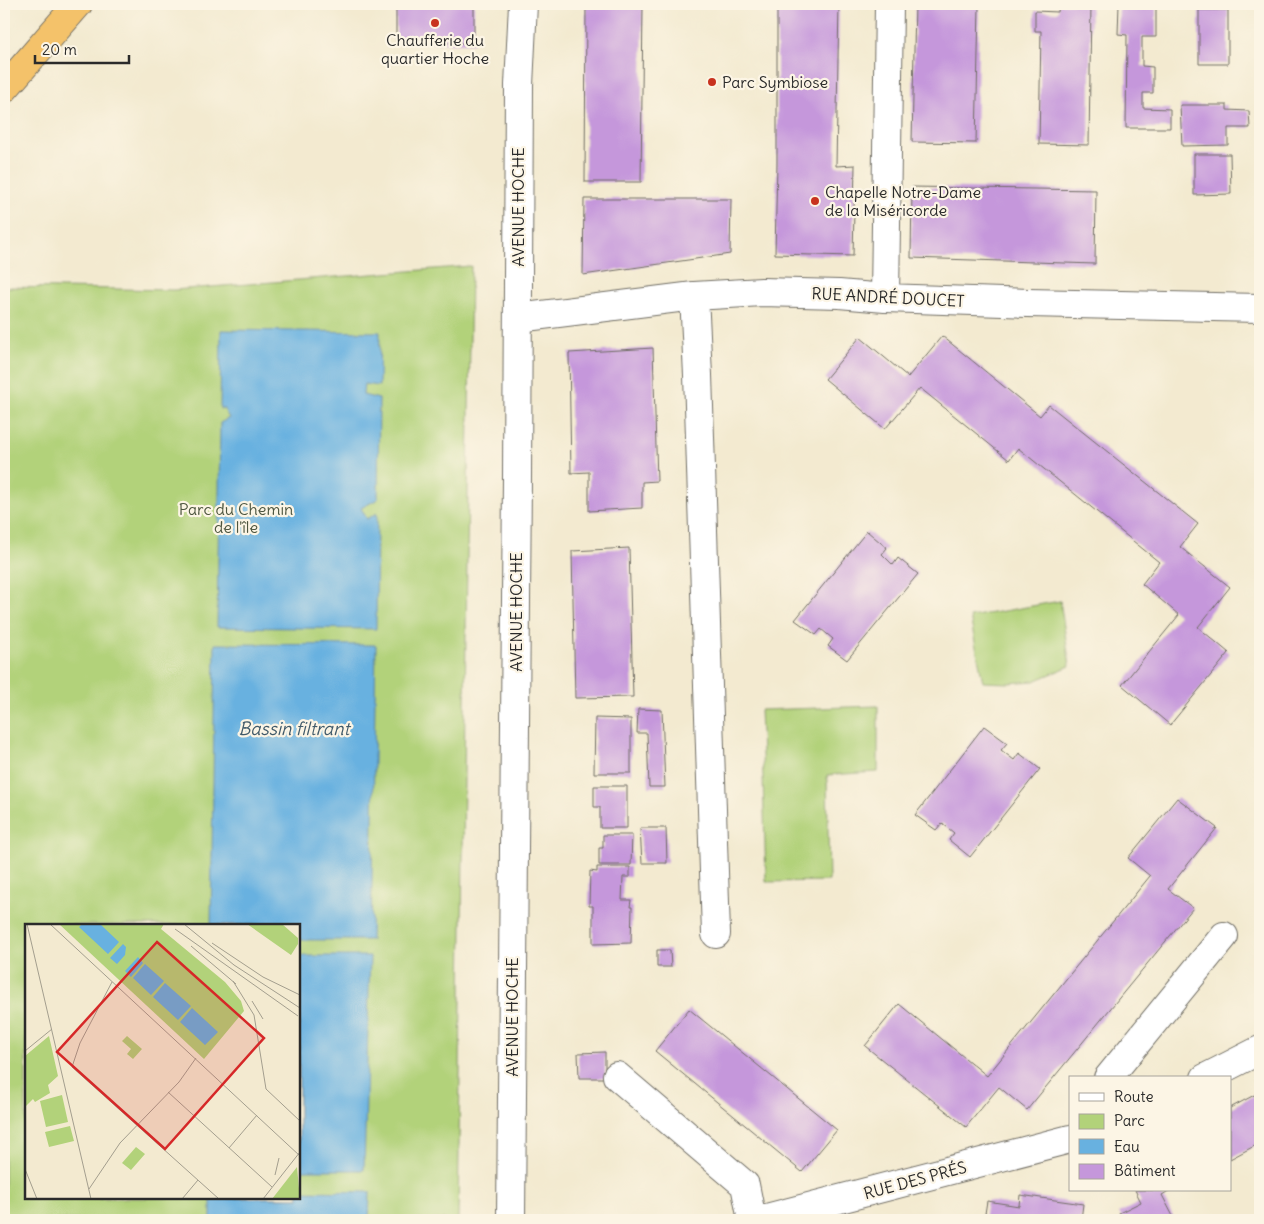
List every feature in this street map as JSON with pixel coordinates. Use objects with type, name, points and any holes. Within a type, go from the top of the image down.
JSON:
[{"type":"highway","points":[[4,89],[78,4]]},
{"type":"street","name":"AVENUE HOCHE","points":[[510,1220],[519,85],[523,4]]},
{"type":"street","points":[[885,298],[889,4]]},
{"type":"street","name":"RUE ANDRÉ DOUCET","points":[[518,318],[694,296],[762,292],[839,294],[885,298],[1260,308]]},
{"type":"street","points":[[694,296],[716,934]]},
{"type":"street","points":[[1110,1076],[1224,936]]},
{"type":"street","points":[[1209,1076],[1260,1050]]},
{"type":"street","points":[[617,1076],[745,1185],[752,1220]]},
{"type":"street","name":"RUE DES PRÉS","points":[[759,1220],[1069,1139]]},
{"type":"green space","name":"Parc du Chemin de l'île","points":[[471,266],[458,1220],[4,1220],[4,287],[174,290]]},
{"type":"green space","points":[[1060,601],[1070,666],[1034,681],[983,682],[970,617]]},
{"type":"green space","points":[[878,706],[878,772],[827,775],[829,881],[766,882],[760,710]]},
{"type":"water","points":[[221,330],[380,332],[379,386],[364,384],[363,395],[379,399],[378,499],[361,508],[367,519],[377,513],[376,629],[217,627],[220,423],[229,418],[223,408],[220,409]]},
{"type":"water","name":"Bassin filtrant","points":[[215,644],[376,645],[371,940],[300,940],[300,924],[211,924]]},
{"type":"water","points":[[300,956],[370,956],[364,1170],[300,1170]]},
{"type":"water","points":[[300,1191],[370,1192],[369,1220],[211,1220],[211,1199],[300,1199]]},
{"type":"building","name":"Chaufferie du quartier Hoche","points":[[396,4],[474,4],[474,43],[396,43]]},
{"type":"building","points":[[586,4],[643,4],[641,182],[585,182]]},
{"type":"building","points":[[777,4],[839,4],[836,166],[855,165],[853,256],[775,254]]},
{"type":"building","points":[[915,4],[979,6],[976,143],[912,142]]},
{"type":"building","points":[[1059,4],[1091,4],[1089,145],[1039,144],[1041,31],[1035,31],[1035,11],[1058,12]]},
{"type":"building","points":[[1119,4],[1156,4],[1156,37],[1142,37],[1142,66],[1153,67],[1153,93],[1143,93],[1143,108],[1170,109],[1170,128],[1126,128],[1127,35],[1118,34]]},
{"type":"building","points":[[1199,10],[1228,10],[1228,64],[1199,64]]},
{"type":"building","points":[[1180,105],[1227,105],[1227,110],[1249,111],[1250,128],[1228,128],[1228,145],[1182,146]]},
{"type":"building","points":[[1194,154],[1230,154],[1231,194],[1194,195]]},
{"type":"building","points":[[912,187],[1096,190],[1095,264],[911,258]]},
{"type":"building","points":[[584,199],[731,199],[730,254],[583,275]]},
{"type":"building","points":[[942,336],[1040,416],[1049,405],[1198,524],[1180,547],[1230,587],[1198,627],[1229,653],[1170,725],[1122,685],[1179,615],[1142,584],[1159,562],[1018,448],[1009,460],[920,388],[885,429],[825,379],[860,337],[908,377]]},
{"type":"building","points":[[653,348],[657,481],[642,482],[642,508],[589,511],[589,472],[571,473],[569,353]]},
{"type":"building","points":[[867,531],[887,548],[882,554],[893,565],[898,558],[918,574],[847,660],[828,646],[833,639],[821,629],[816,635],[795,620]]},
{"type":"building","points":[[629,548],[633,697],[575,698],[572,551]]},
{"type":"building","points":[[638,709],[662,710],[665,787],[649,787],[647,733],[637,733]]},
{"type":"building","points":[[595,718],[631,719],[631,773],[594,773]]},
{"type":"building","points":[[984,726],[1007,743],[1001,750],[1014,760],[1019,753],[1040,769],[970,857],[949,840],[954,833],[942,823],[936,830],[915,815]]},
{"type":"building","points":[[594,786],[627,786],[627,828],[600,828],[600,807],[594,807]]},
{"type":"building","points":[[1177,798],[1217,828],[1168,889],[1193,908],[1027,1110],[999,1087],[966,1127],[865,1046],[899,1004],[987,1076],[1150,876],[1128,858]]},
{"type":"building","points":[[640,828],[666,828],[667,863],[642,863]]},
{"type":"building","points":[[603,835],[632,835],[631,865],[599,865],[599,848],[603,848]]},
{"type":"building","points":[[597,867],[630,867],[630,877],[623,877],[622,900],[631,900],[631,943],[593,944],[593,906],[589,906],[590,871],[597,872]]},
{"type":"building","points":[[657,950],[670,950],[671,967],[657,967]]},
{"type":"building","points":[[689,1009],[837,1130],[802,1172],[655,1051]]},
{"type":"building","points":[[605,1052],[605,1078],[579,1078],[578,1053]]},
{"type":"building","points":[[1260,1092],[1260,1143],[1232,1158],[1232,1107]]},
{"type":"building","points":[[1136,1192],[1167,1192],[1162,1195],[1175,1220],[1123,1220],[1119,1213],[1141,1202]]},
{"type":"building","points":[[1020,1195],[1083,1204],[1081,1220],[984,1220],[987,1201],[1019,1206]]},
{"type":"place","name":"Chaufferie du quartier Hoche","points":[[435,23]]},
{"type":"place","name":"Parc Symbiose","points":[[712,82]]},
{"type":"place","name":"Chapelle Notre-Dame de la Miséricorde","points":[[815,201]]}]
